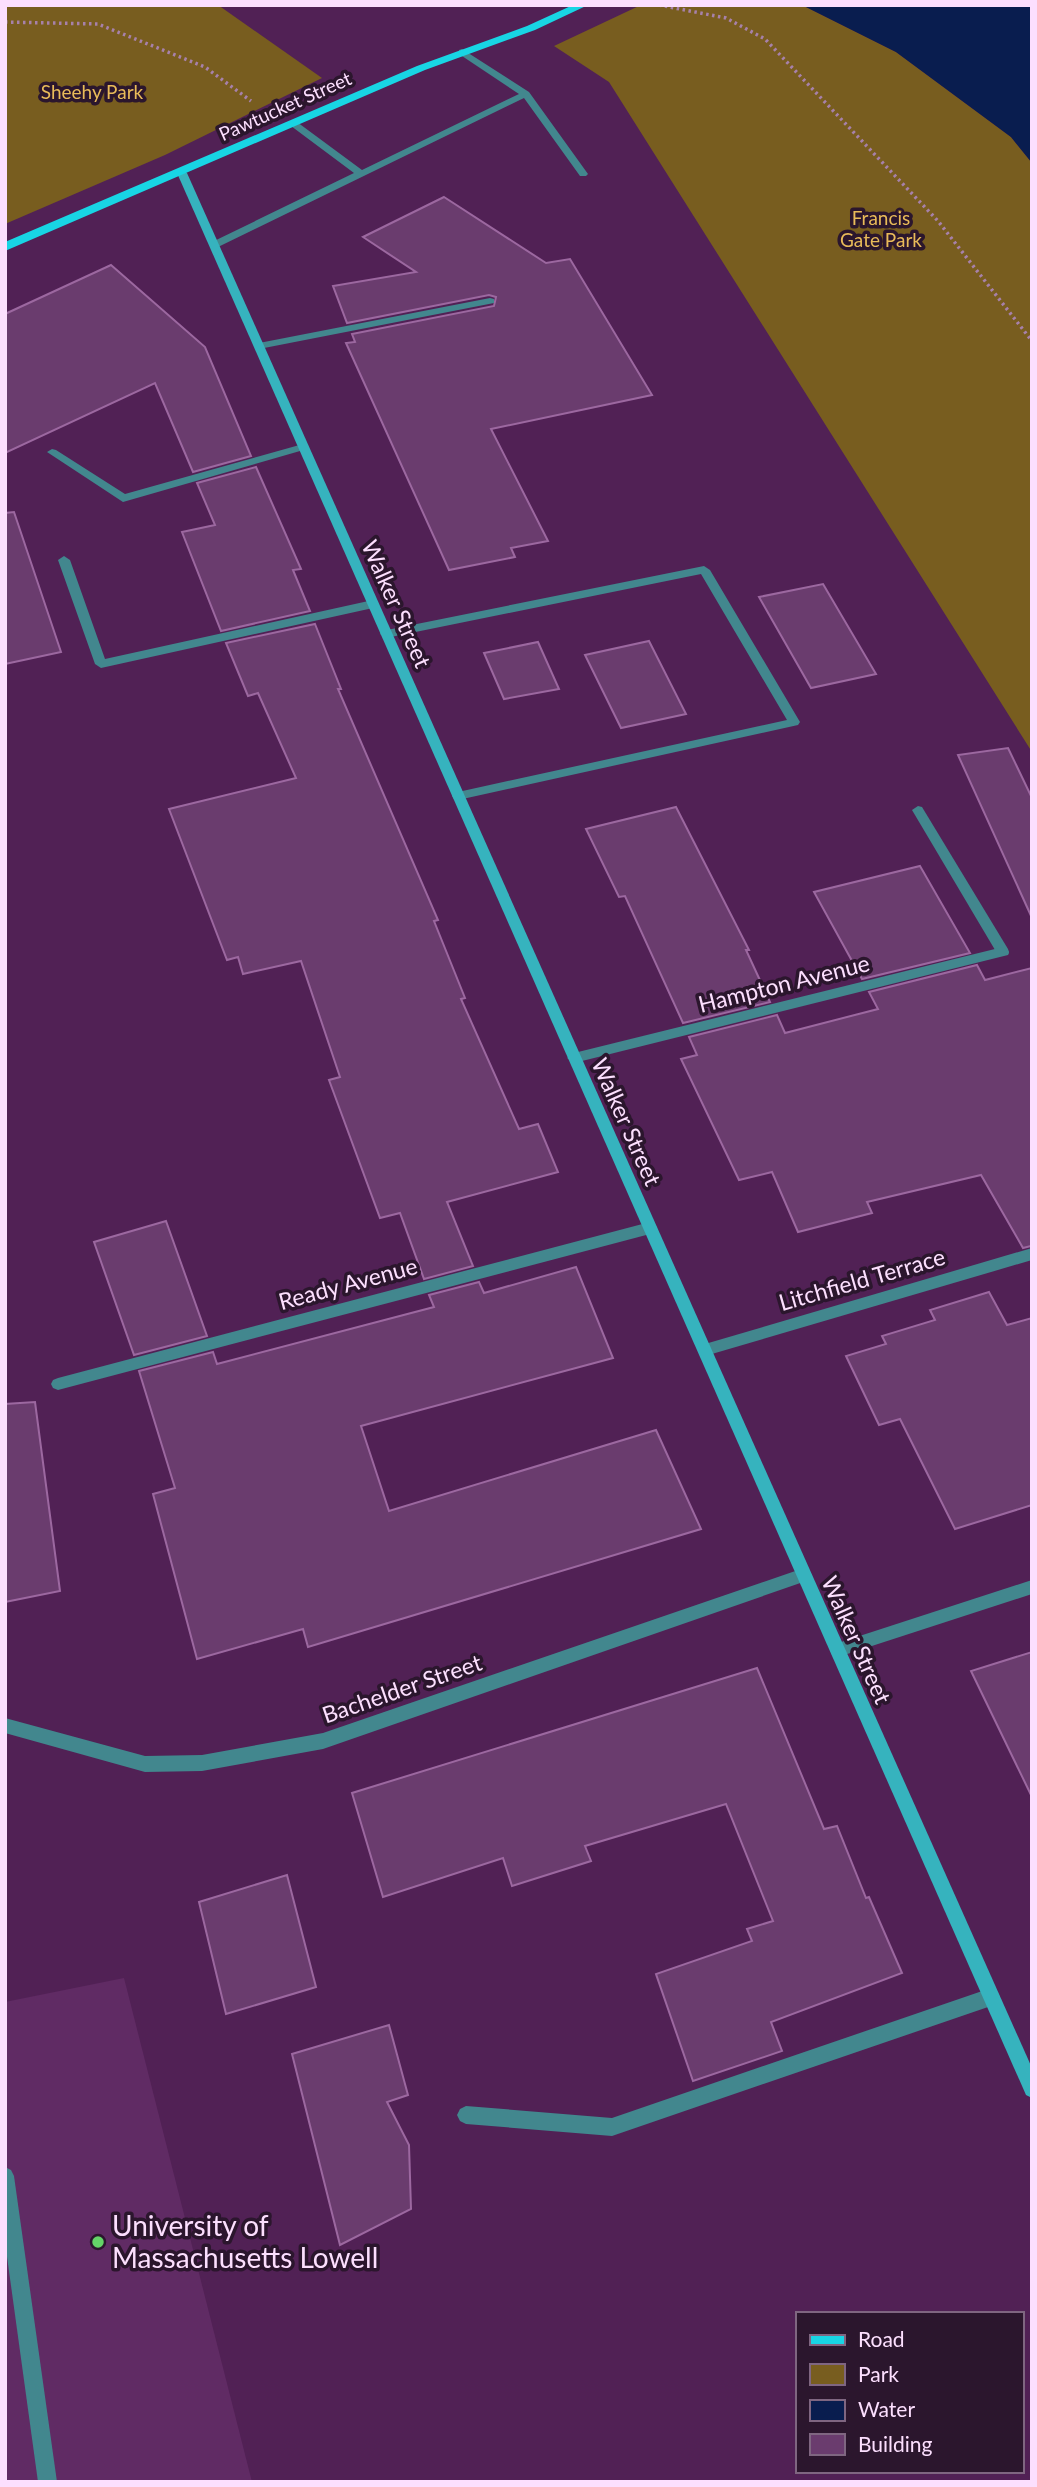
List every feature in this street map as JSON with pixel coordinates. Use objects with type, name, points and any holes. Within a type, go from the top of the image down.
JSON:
[{"type":"main road","name":"Pawtucket Street","points":[[5,247],[462,52],[531,28],[583,5]]},
{"type":"street","points":[[462,52],[526,94],[583,174]]},
{"type":"street","points":[[214,245],[526,94]]},
{"type":"street","points":[[293,124],[361,174]]},
{"type":"street","name":"Walker Street","points":[[182,173],[1032,2089]]},
{"type":"street","points":[[259,346],[490,301]]},
{"type":"street","points":[[52,452],[123,498],[303,447]]},
{"type":"street","points":[[64,560],[101,664],[373,604]]},
{"type":"street","points":[[386,634],[704,570],[794,722],[458,796]]},
{"type":"street","name":"Hampton Avenue","points":[[574,1058],[1003,952],[918,810]]},
{"type":"street","name":"Ready Avenue","points":[[58,1384],[650,1228]]},
{"type":"street","name":"Litchfield Terrace","points":[[705,1350],[1032,1254]]},
{"type":"street","name":"Bachelder Street","points":[[5,1725],[145,1764],[202,1763],[323,1741],[804,1575]]},
{"type":"street","points":[[838,1650],[1032,1587]]},
{"type":"street","points":[[466,2115],[612,2127],[991,1997]]},
{"type":"street","points":[[5,2176],[48,2482]]},
{"type":"path","points":[[659,5],[726,18],[765,39],[938,221],[1032,341]]},
{"type":"path","points":[[5,22],[98,24],[205,67],[252,102]]},
{"type":"shaded area","name":"University of Massachusetts Lowell","points":[[124,1978],[252,2482],[5,2482],[5,2002]]},
{"type":"green space","name":"Sheehy Park","points":[[5,5],[218,5],[322,78],[165,155],[5,224]]},
{"type":"green space","name":"Francis Gate Park","points":[[641,5],[802,5],[896,52],[1011,137],[1032,163],[1032,752],[609,82],[554,46]]},
{"type":"water","points":[[802,5],[1032,5],[1032,163],[1011,137],[896,52]]},
{"type":"building","points":[[444,197],[546,263],[570,259],[652,395],[491,429],[548,541],[511,548],[515,557],[449,570],[346,343],[355,342],[352,334],[494,306],[496,297],[489,295],[347,323],[333,286],[416,272],[363,237]]},
{"type":"building","points":[[111,265],[205,347],[251,456],[193,472],[155,383],[5,453],[5,314]]},
{"type":"building","points":[[256,467],[301,569],[293,570],[310,611],[221,631],[182,532],[215,525],[197,483]]},
{"type":"building","points":[[14,512],[61,652],[5,664],[5,513]]},
{"type":"building","points":[[823,584],[876,674],[811,688],[759,597]]},
{"type":"building","points":[[315,624],[341,689],[338,689],[438,920],[434,921],[465,998],[461,999],[519,1129],[538,1124],[558,1172],[447,1202],[473,1266],[424,1279],[400,1213],[380,1218],[329,1080],[340,1077],[301,961],[243,974],[238,957],[227,960],[169,809],[296,778],[258,693],[248,696],[226,643]]},
{"type":"building","points":[[649,641],[686,714],[621,728],[585,655]]},
{"type":"building","points":[[538,642],[559,689],[504,699],[484,653]]},
{"type":"building","points":[[1008,748],[1032,798],[1032,918],[958,755]]},
{"type":"building","points":[[676,807],[749,950],[746,950],[770,1002],[683,1023],[625,896],[619,897],[586,829]]},
{"type":"building","points":[[920,866],[970,953],[862,979],[814,892]]},
{"type":"building","points":[[977,965],[985,980],[1032,968],[1031,1246],[1023,1248],[981,1175],[867,1202],[872,1213],[798,1232],[772,1172],[739,1180],[681,1059],[697,1055],[689,1037],[777,1015],[785,1033],[878,1009],[869,992]]},
{"type":"building","points":[[166,1221],[207,1336],[134,1355],[94,1242]]},
{"type":"building","points":[[576,1267],[613,1358],[361,1426],[389,1511],[656,1430],[701,1529],[308,1647],[303,1629],[197,1659],[153,1494],[175,1488],[139,1371],[213,1352],[217,1364],[434,1307],[429,1295],[479,1282],[484,1293]]},
{"type":"building","points":[[989,1292],[1007,1325],[1032,1318],[1032,1505],[955,1529],[900,1419],[879,1425],[846,1356],[886,1344],[882,1336],[935,1320],[930,1310]]},
{"type":"building","points":[[35,1402],[60,1591],[5,1602],[5,1404]]},
{"type":"building","points":[[1032,1652],[1032,1797],[971,1671]]},
{"type":"building","points":[[757,1668],[824,1829],[837,1826],[866,1898],[869,1897],[902,1973],[771,2022],[782,2051],[693,2081],[656,1974],[752,1941],[747,1929],[773,1921],[726,1804],[585,1846],[591,1861],[512,1886],[503,1858],[383,1897],[352,1793]]},
{"type":"building","points":[[287,1875],[316,1987],[226,2014],[199,1902]]},
{"type":"building","points":[[389,2025],[408,2095],[387,2102],[409,2145],[411,2209],[340,2245],[292,2054]]},
{"type":"place","name":"University of Massachusetts Lowell","points":[[98,2242]]}]
